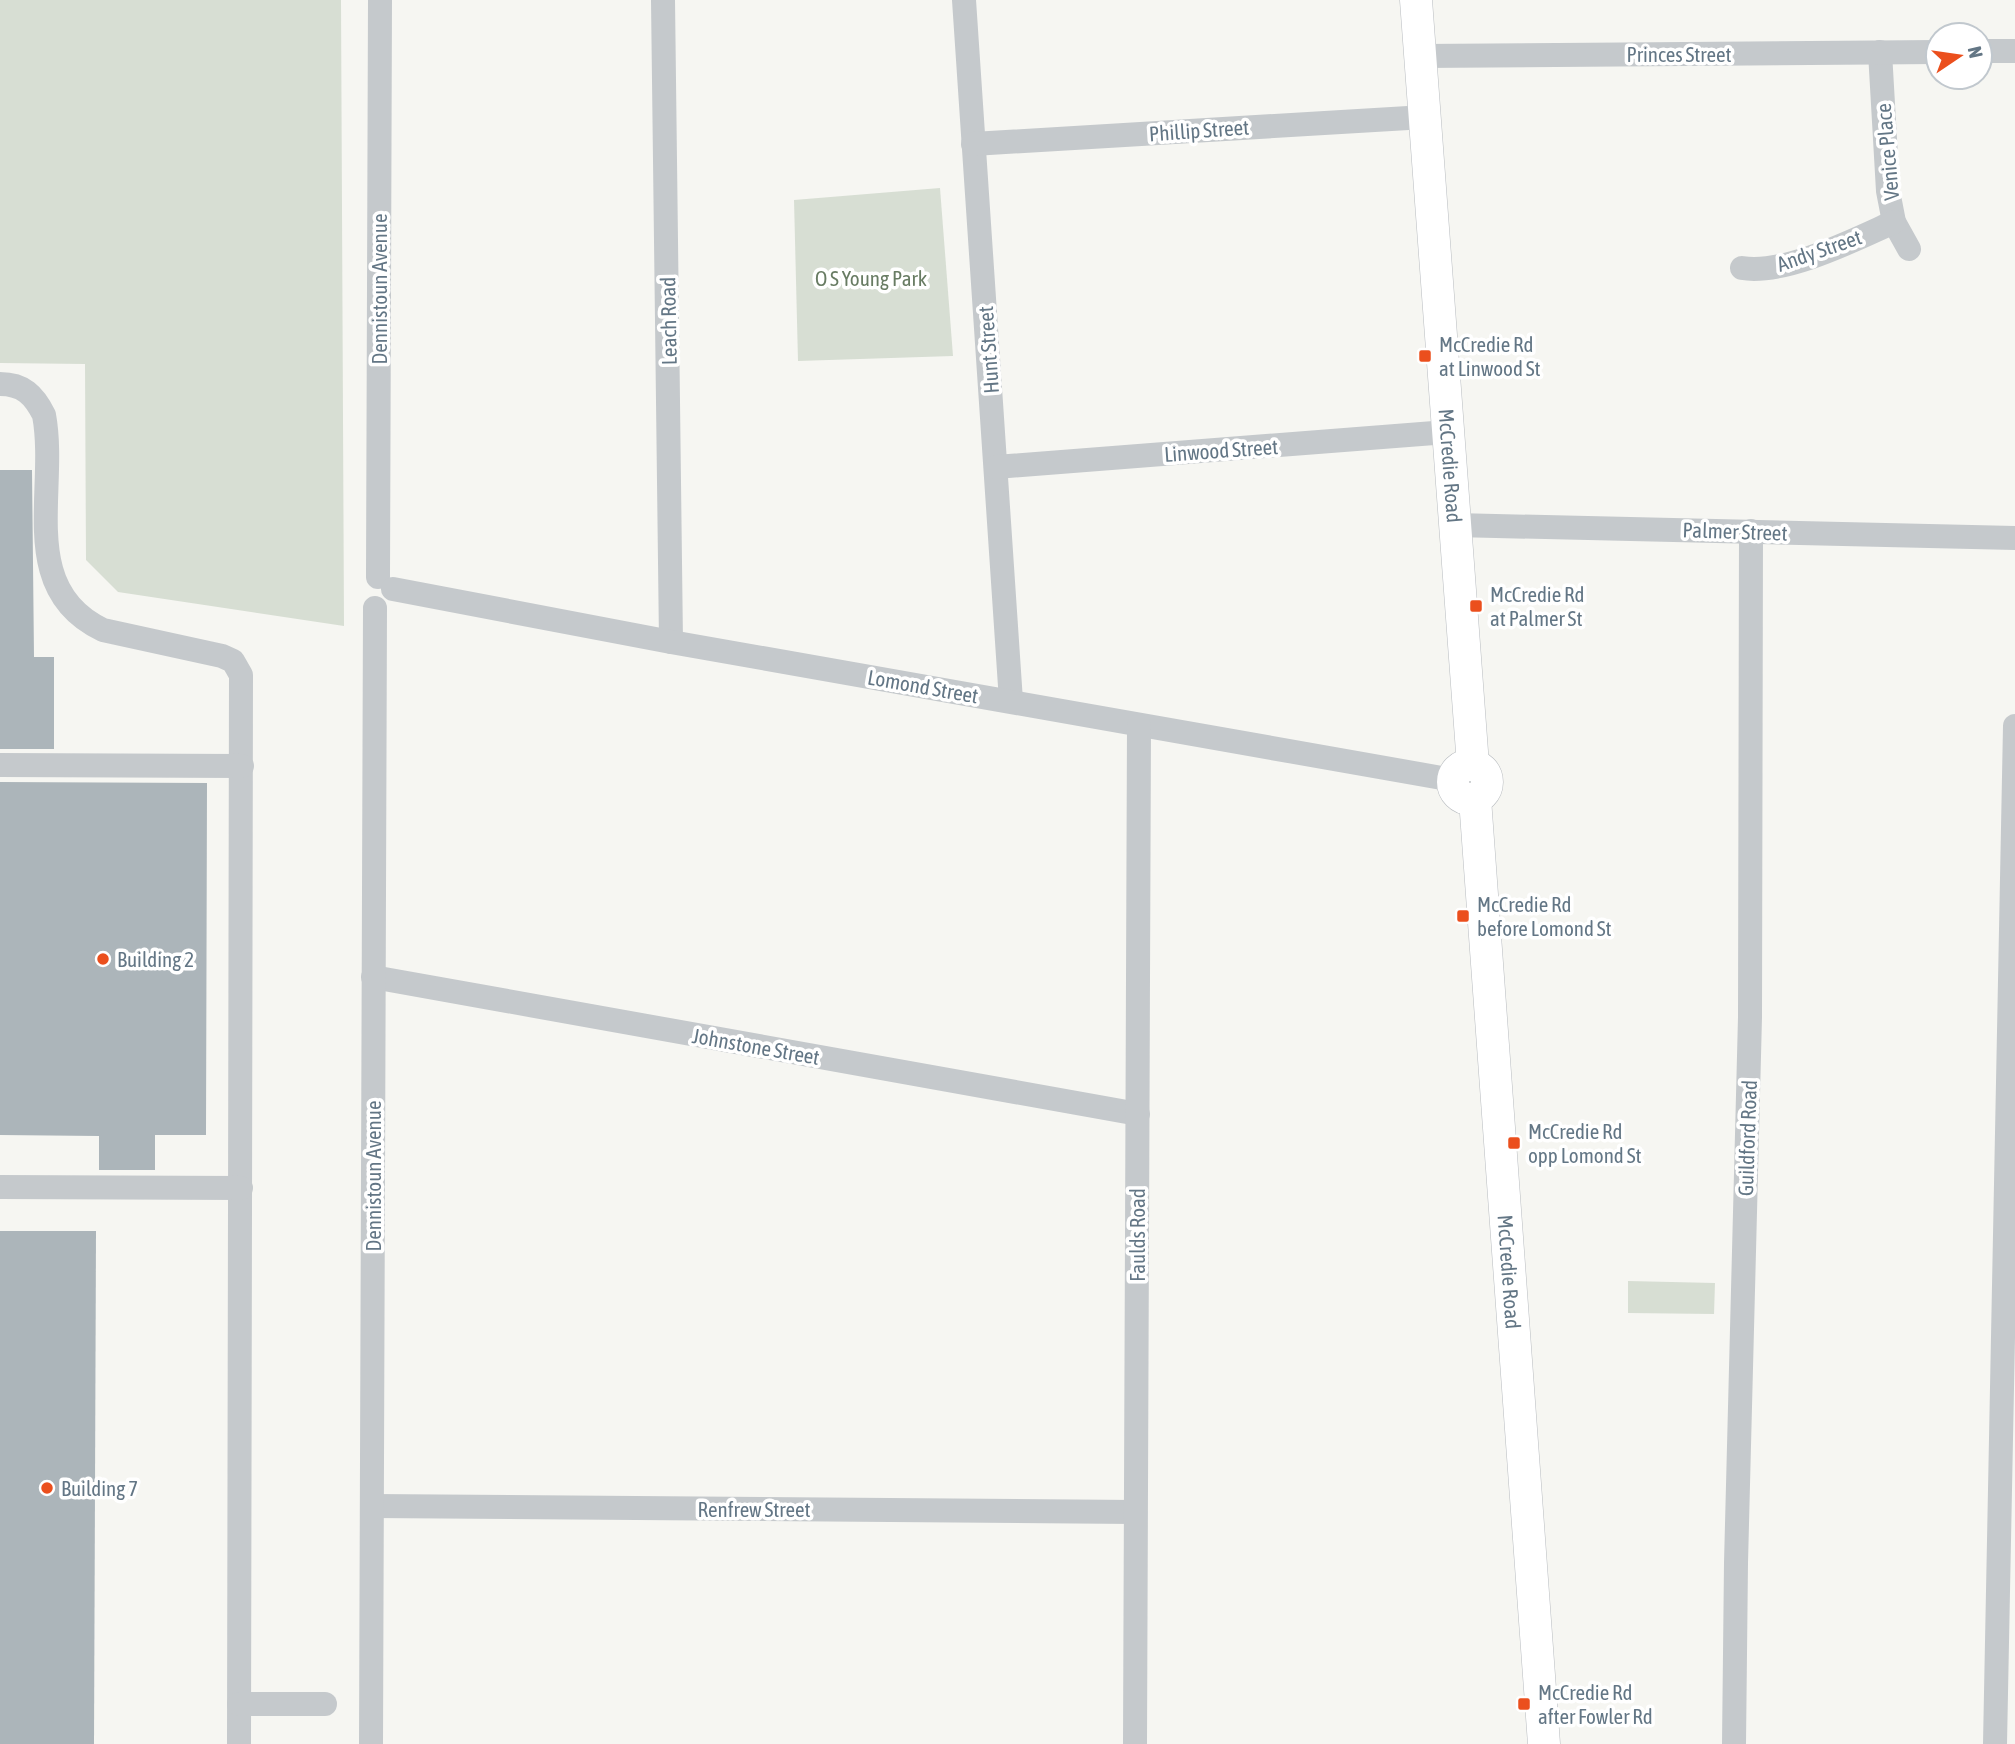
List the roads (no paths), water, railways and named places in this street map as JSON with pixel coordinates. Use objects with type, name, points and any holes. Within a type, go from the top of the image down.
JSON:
[{"type":"main road","name":"McCredie Road","points":[[1416,0],[1455,524],[1467,781],[1544,1744]]},
{"type":"street","name":"Dennistoun Avenue","points":[[371,1744],[374,608],[389,603],[392,599],[385,583],[380,0]]},
{"type":"street","name":"Leach Road","points":[[663,0],[671,642]]},
{"type":"street","name":"Hunt Street","points":[[964,0],[1011,701]]},
{"type":"street","name":"Princes Street","points":[[1421,56],[1924,51]]},
{"type":"street","points":[[1994,51],[2015,51]]},
{"type":"street","name":"Venice Place","points":[[1881,52],[1886,160],[1894,222],[1909,248]]},
{"type":"street","name":"Phillip Street","points":[[973,144],[1425,117]]},
{"type":"street","name":"Andy Street","points":[[1742,268],[1755,271],[1822,254],[1894,222]]},
{"type":"street","points":[[0,384],[16,385],[27,391],[44,415],[47,541],[52,575],[62,597],[88,623],[103,631],[222,656],[233,661],[239,667],[243,687],[239,1744]]},
{"type":"street","name":"Linwood Street","points":[[996,467],[1447,432]]},
{"type":"street","name":"Palmer Street","points":[[1455,524],[2015,538]]},
{"type":"street","name":"Guildford Road","points":[[1734,1744],[1750,1017],[1751,531]]},
{"type":"street","name":"Lomond Street","points":[[385,583],[671,642],[1139,726],[1467,781]]},
{"type":"street","name":"Faulds Road","points":[[1135,1744],[1139,726]]},
{"type":"street","points":[[1995,1744],[2015,726]]},
{"type":"street","points":[[0,765],[242,766]]},
{"type":"street","name":"Johnstone Street","points":[[373,977],[1138,1114]]},
{"type":"street","points":[[0,1186],[241,1188]]},
{"type":"street","name":"Renfrew Street","points":[[372,1506],[1135,1512]]},
{"type":"street","points":[[239,1704],[325,1704]]},
{"type":"place","name":"McCredie Rd at Linwood St","points":[[1425,356]]},
{"type":"place","name":"McCredie Rd at Palmer St","points":[[1476,606]]},
{"type":"place","name":"McCredie Rd before Lomond St","points":[[1463,916]]},
{"type":"place","name":"Building 2","points":[[103,959]]},
{"type":"place","name":"McCredie Rd opp Lomond St","points":[[1514,1143]]},
{"type":"place","name":"Building 7","points":[[47,1488]]},
{"type":"place","name":"McCredie Rd after Fowler Rd","points":[[1524,1704]]},
{"type":"park label","name":"O S Young Park","points":[[871,278]]}]
